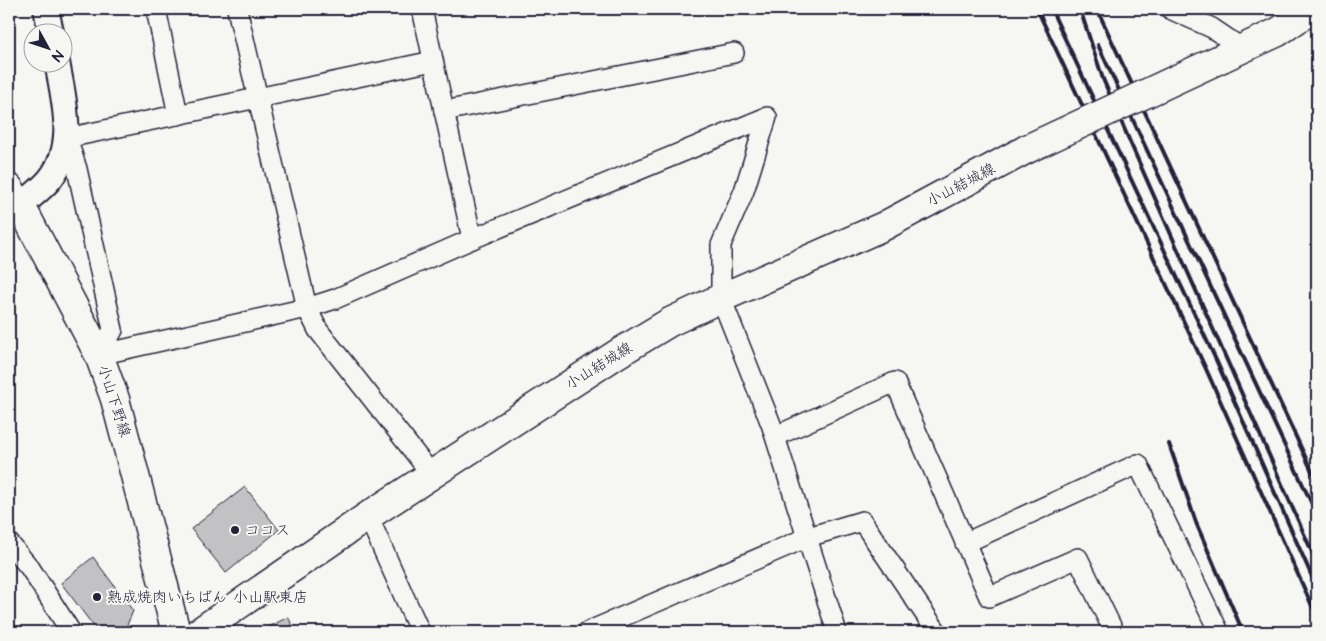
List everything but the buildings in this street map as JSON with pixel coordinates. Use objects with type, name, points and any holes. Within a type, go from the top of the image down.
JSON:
[{"type":"main road","points":[[1232,53],[1278,32],[1312,9]]},
{"type":"main road","name":"小山結城線","points":[[200,632],[368,516],[617,354],[670,322],[884,226],[1027,149],[1232,53]]},
{"type":"main road","name":"小山下野線","points":[[13,204],[99,354],[127,440],[176,632]]},
{"type":"street","points":[[46,9],[49,22]]},
{"type":"street","points":[[156,9],[178,115]]},
{"type":"street","points":[[237,9],[256,98],[307,308],[318,330],[432,475]]},
{"type":"street","points":[[422,9],[472,239]]},
{"type":"street","points":[[1171,9],[1212,28],[1232,53]]},
{"type":"street","points":[[444,111],[734,53]]},
{"type":"street","points":[[67,138],[433,61]]},
{"type":"street","points":[[13,204],[49,180],[62,161],[67,138],[66,115],[59,72]]},
{"type":"street","points":[[99,354],[307,308],[335,299],[472,239],[767,117],[744,191],[722,245],[720,298],[776,436],[837,632]]},
{"type":"street","points":[[67,138],[77,169],[113,330],[99,354]]},
{"type":"street","points":[[776,436],[895,382],[989,597],[1078,558],[1114,632]]},
{"type":"street","points":[[965,543],[1138,464],[1219,632]]},
{"type":"street","points":[[368,516],[420,632]]},
{"type":"street","points":[[587,632],[808,537],[862,521],[937,632]]},
{"type":"street","points":[[9,543],[30,568],[71,632]]},
{"type":"railway","points":[[1037,9],[1206,369],[1317,617]]},
{"type":"railway","points":[[1051,9],[1216,360],[1317,588]]},
{"type":"railway","points":[[1080,9],[1103,79],[1317,563]]},
{"type":"railway","points":[[1097,9],[1317,482]]},
{"type":"railway","points":[[1098,45],[1317,515]]},
{"type":"railway","points":[[1169,444],[1197,525],[1243,632]]},
{"type":"place","name":"ココス","points":[[235,530]]},
{"type":"place","name":"熟成焼肉いちばん 小山駅東店","points":[[97,597]]}]
